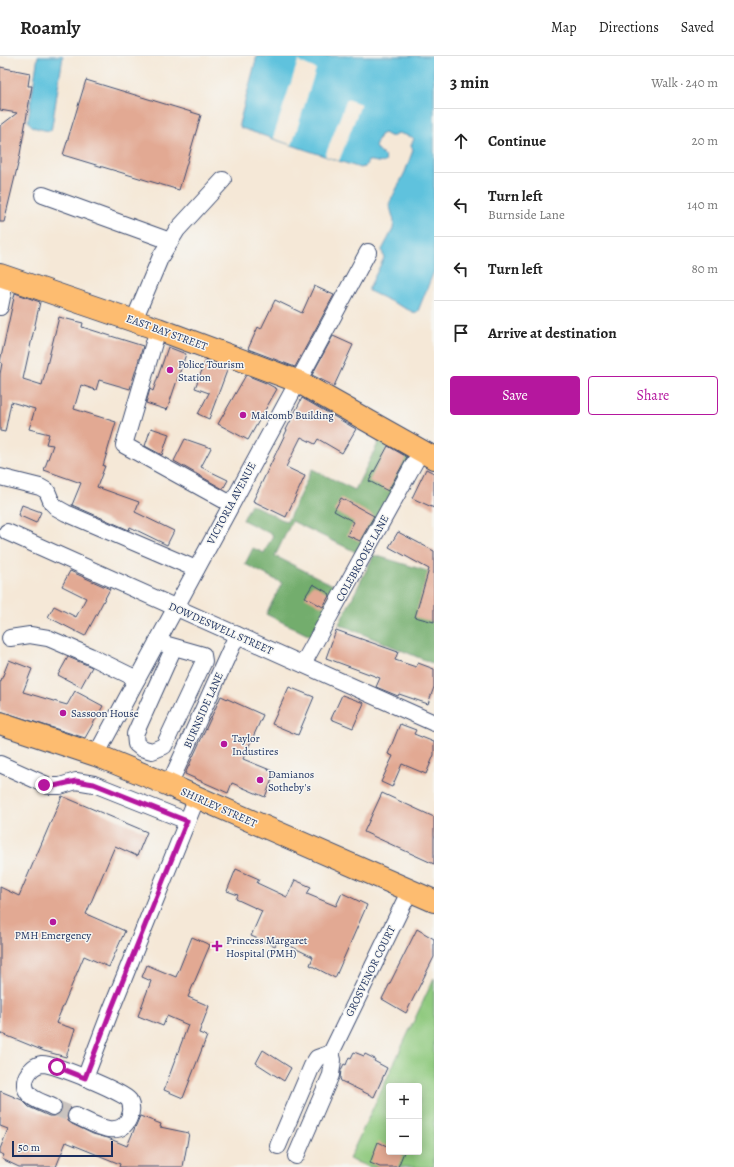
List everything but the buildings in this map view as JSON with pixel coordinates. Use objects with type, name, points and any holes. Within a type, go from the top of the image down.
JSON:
[{"type":"highway","name":"EAST BAY STREET","points":[[3,276],[158,328],[297,381],[428,454]]},
{"type":"highway","name":"SHIRLEY STREET","points":[[0,723],[96,755],[197,797],[434,901]]},
{"type":"street","points":[[134,320],[160,256],[177,230],[223,180]]},
{"type":"street","points":[[43,195],[170,242]]},
{"type":"street","name":"VICTORIA AVENUE","points":[[96,755],[368,252]]},
{"type":"street","points":[[0,307],[3,276]]},
{"type":"street","points":[[158,328],[124,445],[231,504]]},
{"type":"street","name":"COLEBROOKE LANE","points":[[303,664],[428,454]]},
{"type":"street","points":[[0,477],[40,487],[46,491],[57,508],[66,513],[196,569]]},
{"type":"street","name":"DOWDESWELL STREET","points":[[7,532],[434,723]]},
{"type":"street","points":[[10,638],[30,635],[48,638],[90,656],[137,679]]},
{"type":"street","name":"BURNSIDE LANE","points":[[169,785],[237,635]]},
{"type":"street","points":[[157,642],[203,655],[204,661],[164,746],[152,751],[141,748],[136,744],[135,734],[174,647]]},
{"type":"street","points":[[124,702],[144,713]]},
{"type":"street","points":[[0,764],[49,786],[60,786],[76,781],[94,784],[187,821]]},
{"type":"street","points":[[85,1078],[197,797]]},
{"type":"street","name":"GROSVENOR COURT","points":[[331,1053],[410,890]]},
{"type":"street","points":[[278,1146],[312,1066],[317,1058],[331,1053],[333,1060],[331,1076],[296,1156]]},
{"type":"street","points":[[53,1107],[33,1098],[27,1091],[25,1079],[27,1074],[36,1066],[46,1064],[85,1078],[123,1095],[128,1099],[131,1106],[131,1113],[124,1126],[118,1129],[111,1130],[76,1116]]},
{"type":"green space","points":[[382,435],[413,453],[362,555],[292,521],[275,556],[339,588],[314,638],[266,614],[282,583],[245,564],[253,548],[264,553],[273,535],[243,520],[251,504],[287,522],[312,469],[355,490]]},
{"type":"green space","points":[[374,555],[434,573],[434,664],[339,624]]},
{"type":"green space","points":[[434,978],[434,1167],[369,1167],[349,1159]]},
{"type":"water","points":[[38,56],[63,56],[52,126],[51,130],[49,131],[33,127],[28,120]]},
{"type":"water","points":[[257,56],[434,56],[434,271],[418,311],[415,313],[369,291],[369,288],[384,258],[382,250],[393,229],[394,221],[390,202],[405,172],[413,150],[411,145],[414,139],[398,133],[395,136],[390,136],[384,133],[380,135],[375,147],[386,158],[385,162],[381,163],[368,161],[365,167],[360,168],[241,128],[239,124]]},
{"type":"pier","points":[[298,61],[316,69],[292,145],[273,138]]},
{"type":"pier","points":[[347,99],[361,104],[339,161],[325,156]]},
{"type":"tunnel","points":[[53,1107],[76,1116]]},
{"type":"place","name":"Police Tourism Station","points":[[170,370]]},
{"type":"place","name":"Malcomb Building","points":[[243,415]]},
{"type":"place","name":"Sassoon House","points":[[63,713]]},
{"type":"place","name":"Taylor Industires","points":[[224,744]]},
{"type":"place","name":"Damianos Sotheby's","points":[[260,780]]},
{"type":"place","name":"PMH Emergency","points":[[53,922]]},
{"type":"place","name":"Princess Margaret Hospital (PMH)","points":[[217,946]]},
{"type":"route","points":[[44,785],[60,786],[76,781],[85,781],[187,821],[85,1078],[57,1067]]}]
